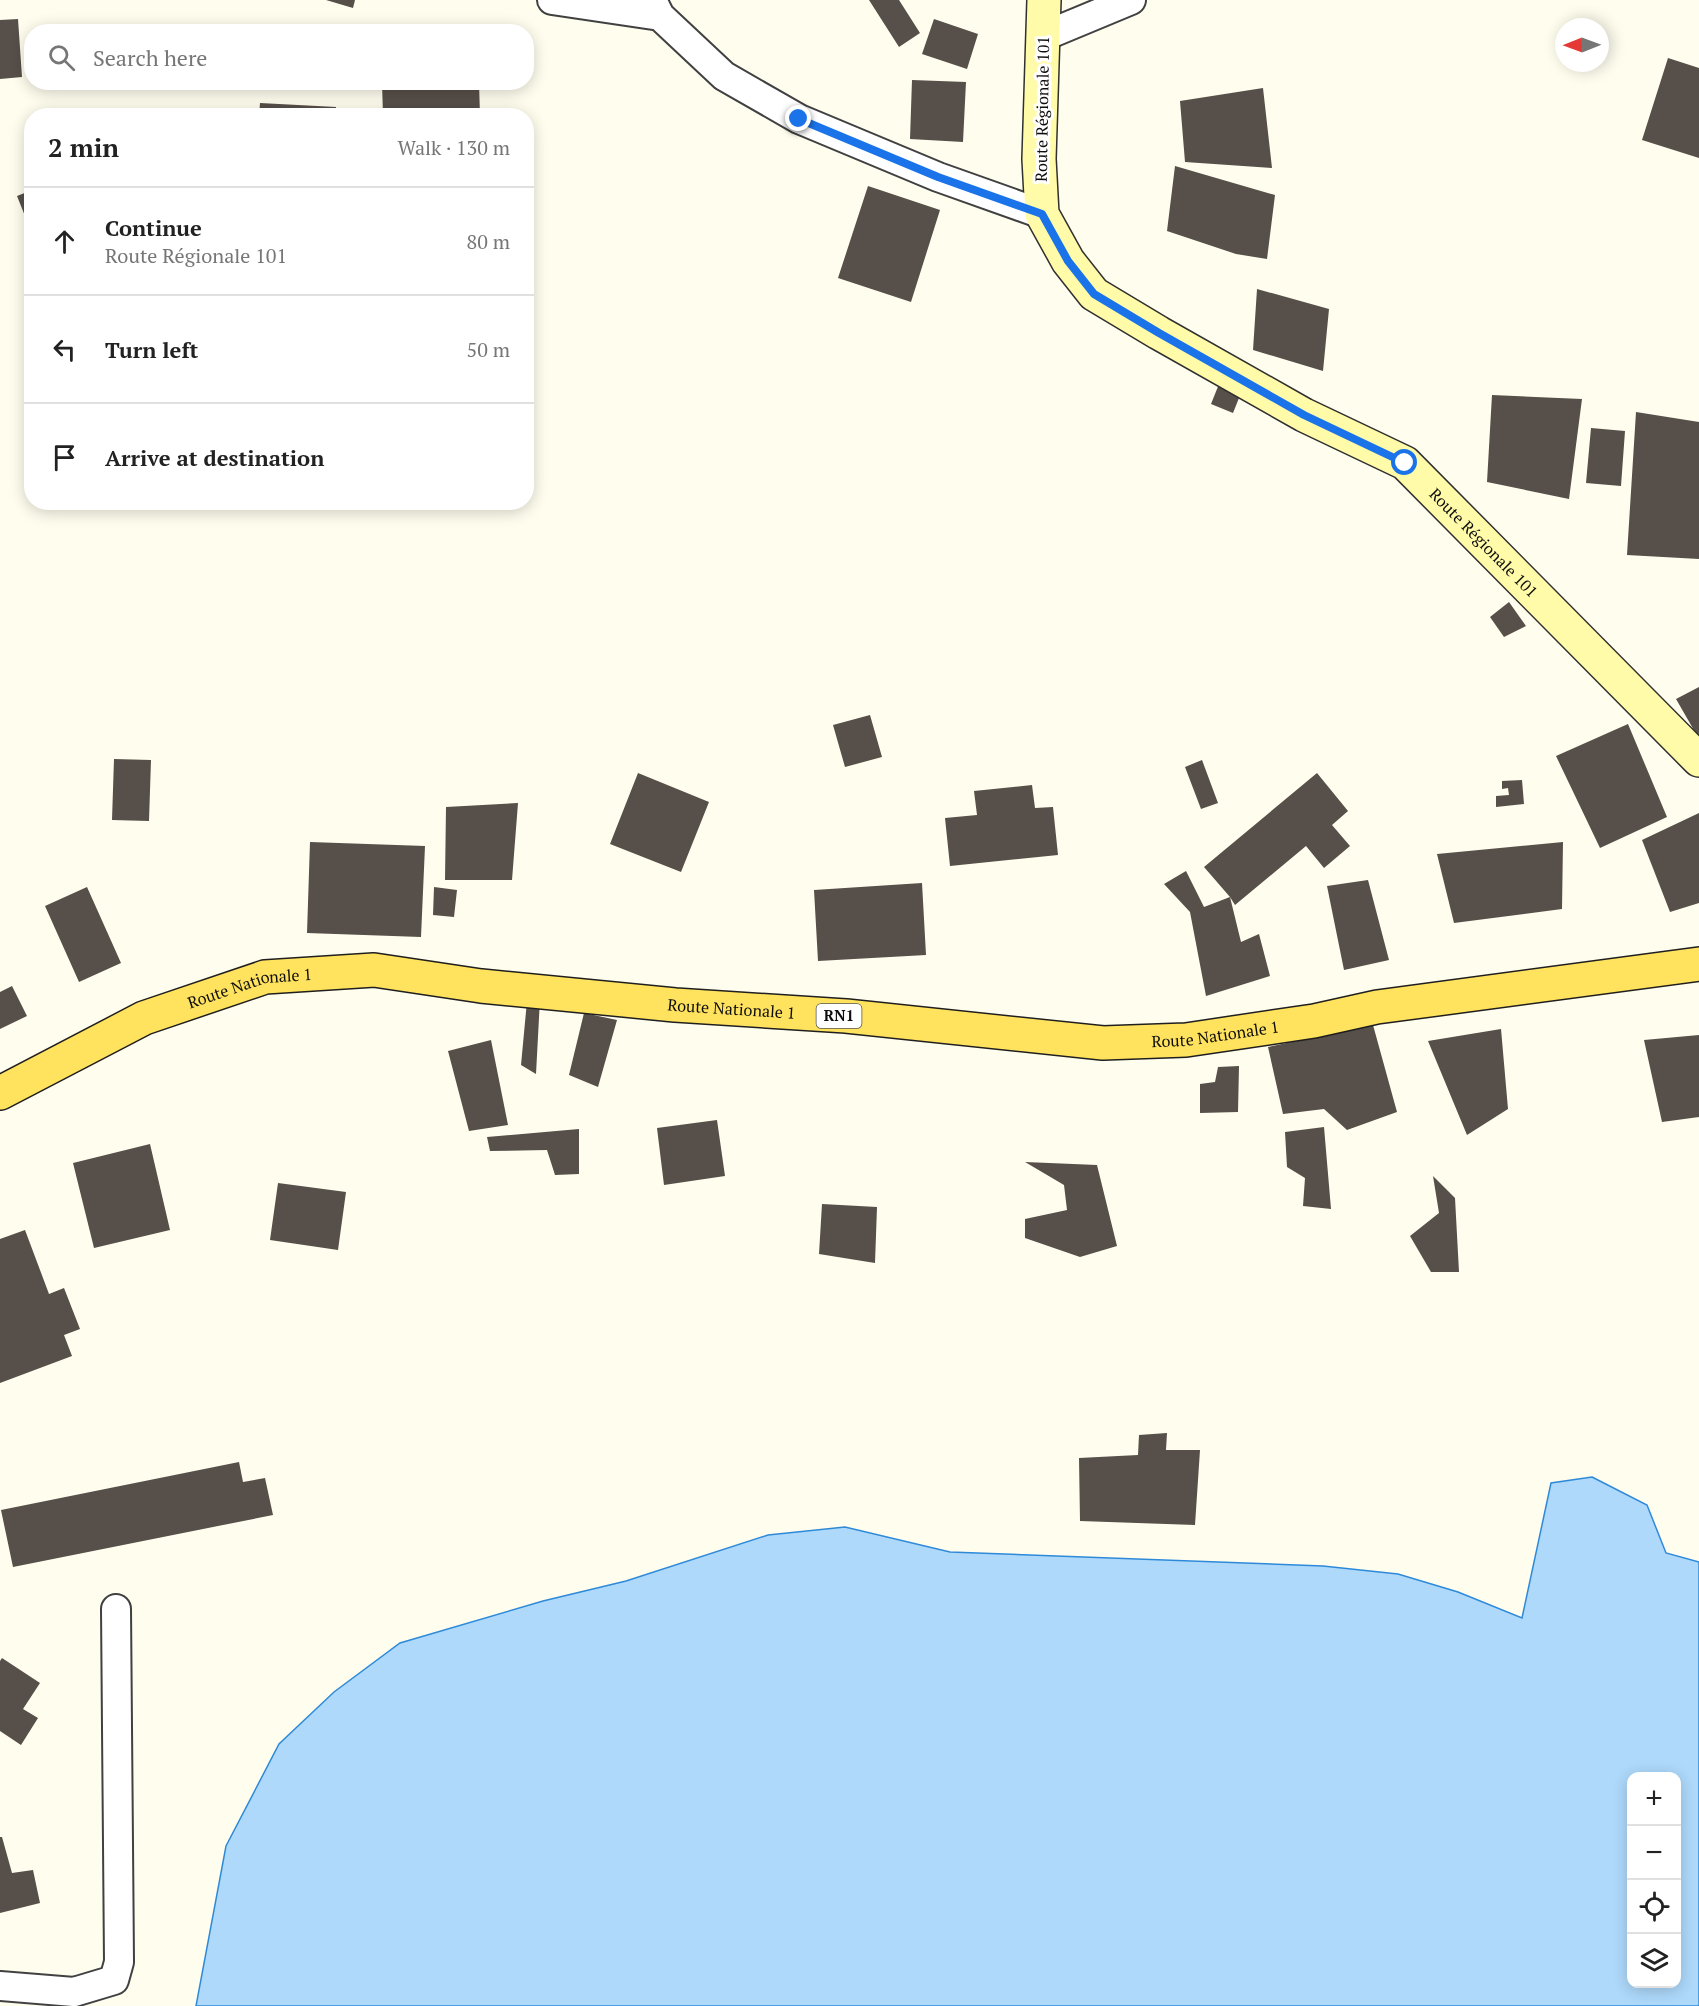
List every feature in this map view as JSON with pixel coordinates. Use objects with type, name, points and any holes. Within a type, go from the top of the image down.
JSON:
[{"type":"main road","name":"Route Nationale 1","points":[[0,1094],[144,1018],[265,977],[374,970],[481,986],[675,1005],[846,1016],[1103,1043],[1186,1040],[1314,1021],[1377,1007],[1699,964]]},
{"type":"street","points":[[552,0],[656,8],[724,76],[799,119],[938,177],[1042,214]]},
{"type":"street","name":"Route Régionale 101","points":[[1044,0],[1039,159],[1042,214],[1068,261],[1094,294],[1304,415],[1405,463],[1699,760]]},
{"type":"street","points":[[1042,37],[1131,0]]},
{"type":"street","points":[[0,1986],[74,1992],[114,1980],[119,1962],[116,1610]]},
{"type":"water","points":[[1592,1477],[1647,1505],[1666,1553],[1699,1562],[1699,2006],[196,2006],[226,1846],[279,1744],[334,1692],[400,1643],[543,1601],[626,1581],[768,1535],[845,1527],[950,1552],[1323,1566],[1398,1574],[1458,1592],[1522,1618],[1551,1483]]},
{"type":"building","points":[[326,0],[355,0],[353,8]]},
{"type":"building","points":[[869,0],[899,0],[920,33],[899,47]]},
{"type":"building","points":[[18,19],[22,77],[0,79],[0,20]]},
{"type":"building","points":[[934,19],[978,34],[967,69],[922,54]]},
{"type":"building","points":[[1668,58],[1699,68],[1699,158],[1642,140]]},
{"type":"building","points":[[912,80],[966,82],[963,142],[910,139]]},
{"type":"building","points":[[1263,88],[1272,168],[1185,162],[1180,101]]},
{"type":"building","points":[[382,90],[479,90],[480,108],[383,108]]},
{"type":"building","points":[[260,103],[336,107],[336,108],[260,108]]},
{"type":"building","points":[[1175,166],[1275,195],[1267,259],[1236,254],[1167,231]]},
{"type":"building","points":[[868,186],[940,210],[911,302],[838,278]]},
{"type":"building","points":[[24,193],[24,214],[17,196]]},
{"type":"building","points":[[1257,289],[1329,309],[1323,371],[1253,350]]},
{"type":"building","points":[[1219,384],[1241,393],[1233,413],[1211,404]]},
{"type":"building","points":[[1492,395],[1582,399],[1569,499],[1487,482]]},
{"type":"building","points":[[1636,412],[1699,422],[1699,559],[1627,555]]},
{"type":"building","points":[[1591,428],[1625,431],[1621,486],[1586,483]]},
{"type":"building","points":[[1509,602],[1526,626],[1504,637],[1490,617]]},
{"type":"building","points":[[1699,687],[1699,739],[1676,699]]},
{"type":"building","points":[[870,715],[882,757],[845,767],[833,725]]},
{"type":"building","points":[[1628,724],[1667,817],[1600,848],[1556,756]]},
{"type":"building","points":[[114,759],[151,760],[149,821],[112,820]]},
{"type":"building","points":[[1202,760],[1218,803],[1201,809],[1185,767]]},
{"type":"building","points":[[638,773],[709,802],[681,872],[610,844]]},
{"type":"building","points":[[1317,773],[1348,811],[1332,825],[1350,846],[1324,868],[1306,846],[1235,905],[1204,867]]},
{"type":"building","points":[[1522,780],[1524,804],[1496,807],[1496,796],[1509,795],[1508,788],[1502,789],[1502,781]]},
{"type":"building","points":[[1032,785],[1035,808],[1053,807],[1058,855],[950,866],[945,818],[977,815],[974,791]]},
{"type":"building","points":[[518,803],[512,880],[445,880],[446,807]]},
{"type":"building","points":[[1699,813],[1699,903],[1670,912],[1642,840]]},
{"type":"building","points":[[310,842],[425,846],[421,937],[307,933]]},
{"type":"building","points":[[1563,842],[1562,909],[1454,923],[1437,854]]},
{"type":"building","points":[[1186,871],[1204,907],[1230,897],[1241,942],[1259,934],[1270,976],[1206,996],[1190,912],[1164,884]]},
{"type":"building","points":[[1368,880],[1389,960],[1344,970],[1327,886]]},
{"type":"building","points":[[922,883],[926,955],[818,961],[814,890]]},
{"type":"building","points":[[87,887],[121,963],[79,982],[45,906]]},
{"type":"building","points":[[434,887],[457,890],[454,917],[433,915]]},
{"type":"building","points":[[12,986],[27,1016],[0,1029],[0,992]]},
{"type":"building","points":[[540,999],[536,1074],[521,1065],[527,1001]]},
{"type":"building","points":[[584,1013],[617,1020],[598,1087],[569,1075]]},
{"type":"building","points":[[1373,1025],[1397,1112],[1347,1130],[1324,1109],[1283,1114],[1268,1047]]},
{"type":"building","points":[[1501,1029],[1508,1109],[1467,1135],[1428,1041]]},
{"type":"building","points":[[1699,1035],[1699,1117],[1662,1122],[1644,1040]]},
{"type":"building","points":[[491,1040],[508,1125],[469,1131],[448,1051]]},
{"type":"building","points":[[1239,1066],[1238,1112],[1200,1113],[1200,1084],[1215,1082],[1218,1067]]},
{"type":"building","points":[[717,1120],[725,1176],[664,1185],[657,1128]]},
{"type":"building","points":[[1324,1127],[1331,1209],[1303,1206],[1305,1178],[1287,1167],[1285,1132]]},
{"type":"building","points":[[579,1129],[579,1174],[555,1175],[547,1150],[490,1151],[487,1137]]},
{"type":"building","points":[[150,1144],[170,1230],[94,1248],[73,1163]]},
{"type":"building","points":[[1025,1162],[1097,1165],[1117,1246],[1080,1257],[1025,1238],[1025,1219],[1067,1210],[1064,1185]]},
{"type":"building","points":[[1433,1176],[1455,1198],[1459,1272],[1431,1272],[1410,1236],[1439,1213]]},
{"type":"building","points":[[278,1183],[346,1192],[338,1250],[270,1240]]},
{"type":"building","points":[[822,1204],[877,1207],[875,1263],[819,1254]]},
{"type":"building","points":[[25,1230],[49,1294],[64,1288],[80,1329],[64,1335],[72,1356],[0,1383],[0,1239]]},
{"type":"building","points":[[1167,1433],[1166,1450],[1200,1450],[1195,1525],[1080,1521],[1079,1458],[1138,1455],[1139,1435]]},
{"type":"building","points":[[239,1462],[243,1482],[265,1478],[273,1515],[13,1567],[1,1510]]},
{"type":"building","points":[[2,1658],[40,1683],[23,1709],[38,1718],[21,1745],[0,1731],[0,1661]]},
{"type":"building","points":[[0,1837],[2,1837],[12,1873],[33,1870],[40,1903],[0,1913]]},
{"type":"route","points":[[799,119],[938,177],[1042,214],[1068,261],[1094,294],[1304,415],[1405,463]]}]
